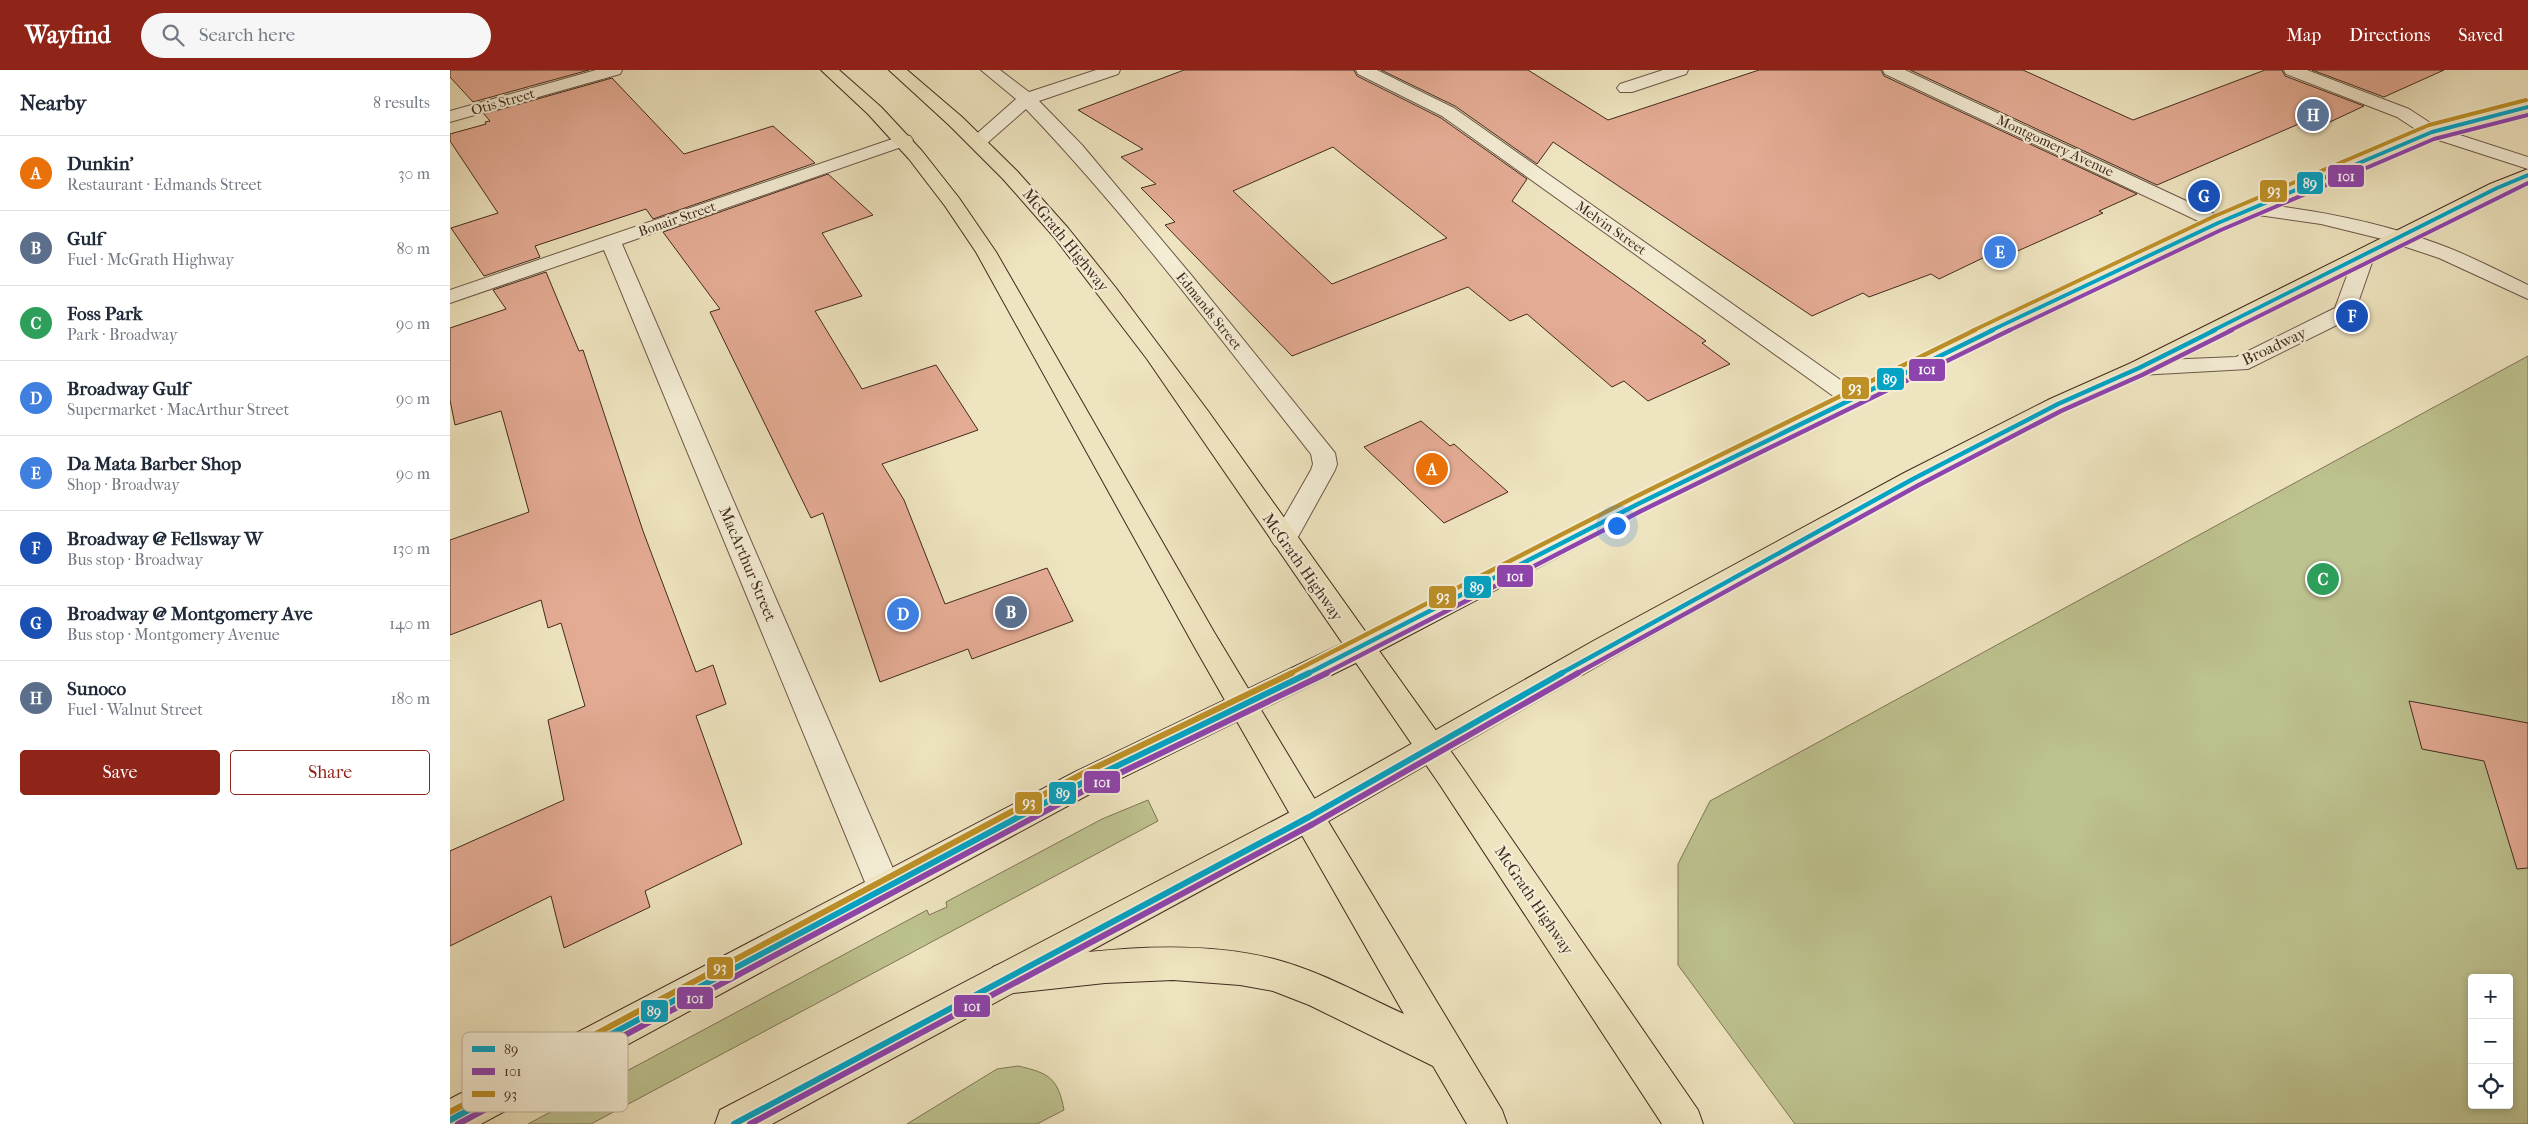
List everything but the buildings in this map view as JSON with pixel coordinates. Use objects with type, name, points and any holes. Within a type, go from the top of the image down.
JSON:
[{"type":"main road","points":[[829,70],[881,115],[904,140],[946,193],[986,252],[1242,704],[1488,1124]]},
{"type":"main road","name":"McGrath Highway","points":[[897,70],[979,141],[1048,217],[1152,349],[1430,747],[1684,1124]]},
{"type":"main road","points":[[614,1032],[1086,780],[1360,648],[1638,504],[1851,398],[2218,223],[2432,132],[2528,107]]},
{"type":"main road","name":"Broadway","points":[[734,1124],[1005,978],[1309,818],[1605,648],[1913,479],[2058,404],[2138,368],[2497,188],[2528,175]]},
{"type":"main road","points":[[1005,978],[1121,965],[1219,965],[1274,976],[1314,990],[1446,1053]]},
{"type":"main road","points":[[450,1120],[465,1112]]},
{"type":"street","name":"Otis Street","points":[[450,117],[614,70]]},
{"type":"street","name":"Edmands Street","points":[[989,70],[1027,99],[1075,148],[1324,453],[1324,470],[1284,540]]},
{"type":"street","points":[[979,141],[1027,99],[1112,70]]},
{"type":"street","name":"Melvin Street","points":[[1364,70],[1448,112],[1851,398]]},
{"type":"street","points":[[1626,88],[1680,70]]},
{"type":"street","name":"Montgomery Avenue","points":[[1891,70],[2218,223]]},
{"type":"street","points":[[2292,70],[2403,113],[2432,132],[2528,163]]},
{"type":"street","name":"Bonair Street","points":[[450,297],[904,140]]},
{"type":"street","points":[[2251,209],[2322,217],[2400,238],[2436,250],[2528,293]]},
{"type":"street","name":"MacArthur Street","points":[[611,242],[884,887]]},
{"type":"street","name":"Broadway","points":[[2138,368],[2240,364],[2344,312],[2365,254]]},
{"type":"green space","points":[[2528,356],[2528,1124],[1795,1124],[1678,965],[1678,864],[1710,801]]},
{"type":"green space","points":[[1148,800],[1158,821],[628,1104],[628,1070],[927,910],[929,915],[947,907],[946,902],[1102,819]]},
{"type":"green space","points":[[1018,1066],[1037,1071],[1050,1079],[1059,1091],[1064,1110],[1037,1124],[907,1124],[997,1069]]},
{"type":"green space","points":[[550,1112],[613,1112],[591,1124],[528,1124]]},
{"type":"transit line","name":"93","points":[[600,1032],[1082,774],[1357,641],[1635,497],[1901,365],[2215,216],[2324,169],[2429,125],[2526,100]]},
{"type":"transit line","name":"89","points":[[615,1032],[1086,781],[1360,648],[1638,504],[1904,372],[2218,223],[2327,176],[2432,132],[2528,107]]},
{"type":"transit line","name":"101","points":[[628,1033],[1089,788],[1363,655],[1641,511],[1907,379],[2221,230],[2330,183],[2434,139],[2528,115]]},
{"type":"transit line","name":"89","points":[[734,1124],[1309,817],[1605,648],[1913,479],[2058,404],[2139,368],[2497,188],[2528,175]]},
{"type":"transit line","name":"101","points":[[750,1124],[1313,824],[1609,655],[1917,486],[2061,411],[2142,375],[2500,195],[2528,183]]},
{"type":"transit line","name":"93","points":[[450,1112],[462,1106]]},
{"type":"transit line","name":"89","points":[[450,1120],[465,1112]]},
{"type":"transit line","name":"101","points":[[458,1124],[481,1112]]},
{"type":"place","name":"Sunoco","points":[[2313,115]]},
{"type":"place","name":"Broadway @ Montgomery Ave","points":[[2204,196]]},
{"type":"place","name":"Da Mata Barber Shop","points":[[2000,252]]},
{"type":"place","name":"Broadway @ Fellsway W","points":[[2352,316]]},
{"type":"place","name":"Dunkin'","points":[[1432,469]]},
{"type":"place","name":"Foss Park","points":[[2323,579]]},
{"type":"place","name":"Gulf","points":[[1011,612]]},
{"type":"place","name":"Broadway Gulf","points":[[903,614]]}]
